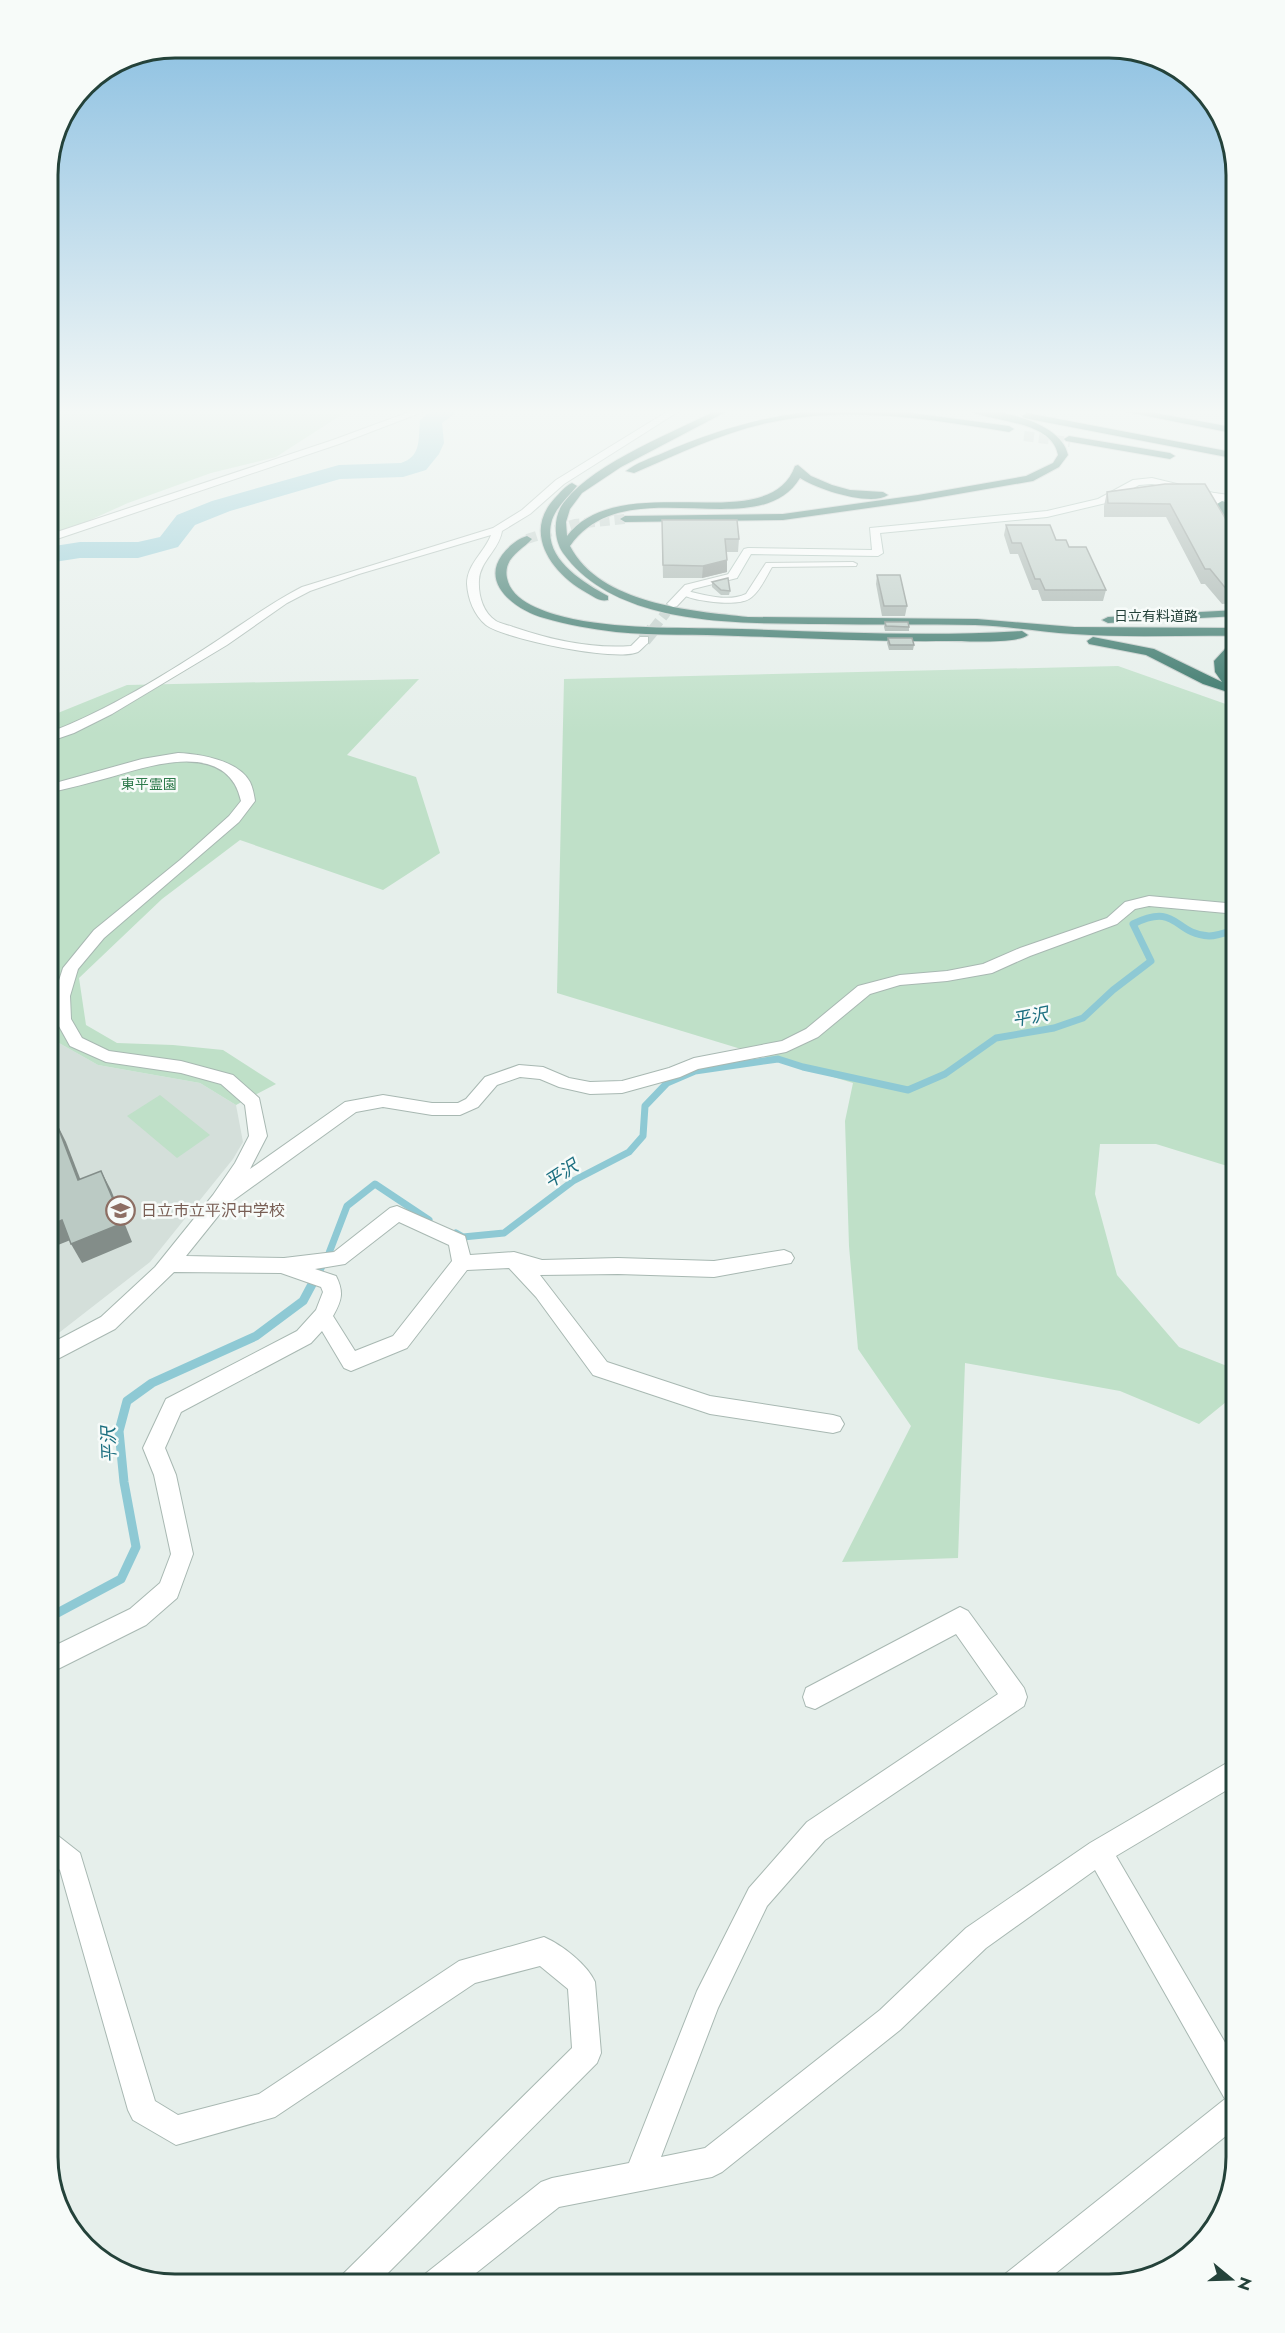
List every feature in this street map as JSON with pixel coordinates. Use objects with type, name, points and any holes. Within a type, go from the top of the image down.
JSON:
[{"type":"highway","points":[[547,517],[546,544],[554,562],[573,580],[596,594],[623,606],[681,620],[788,634]]},
{"type":"highway","points":[[563,517],[561,523],[564,547],[577,565],[612,590],[637,601],[687,612],[748,620],[977,622],[1111,620],[1226,614]]},
{"type":"highway","points":[[564,547],[582,525],[596,517]]},
{"type":"highway","points":[[624,519],[784,517]]},
{"type":"highway","points":[[527,539],[515,547],[503,561],[500,569],[503,585],[525,606],[549,617],[627,628],[788,634],[1088,640],[1130,646],[1161,656],[1207,681],[1226,686]]},
{"type":"highway","points":[[977,622],[1074,631]]},
{"type":"highway","points":[[982,638],[1074,631]]},
{"type":"highway","name":"日立有料道路","points":[[1074,631],[1226,632]]},
{"type":"highway","points":[[1226,655],[1219,664],[1219,671],[1226,679]]},
{"type":"street","points":[[59,535],[110,517]]},
{"type":"street","points":[[59,734],[108,711],[223,642],[283,601],[306,589],[497,530],[518,517]]},
{"type":"street","points":[[674,604],[689,587],[733,576],[748,551],[878,553],[874,530],[1016,517]]},
{"type":"street","points":[[497,530],[497,538],[483,555],[473,576],[474,600],[491,623],[536,639],[596,651],[634,650],[644,640]]},
{"type":"street","points":[[58,1349],[108,1323],[162,1273],[220,1200],[242,1167],[258,1136],[253,1102],[227,1078],[181,1067],[106,1056],[76,1042],[63,1019],[62,996],[71,968],[99,934],[234,819],[248,801],[247,789],[238,776],[210,762],[192,757],[169,756],[59,786]]},
{"type":"street","points":[[220,1200],[351,1106],[383,1101],[432,1109],[460,1109],[472,1103],[491,1081],[519,1071],[543,1073],[565,1083],[590,1088],[622,1087],[674,1073],[694,1064],[786,1046],[812,1033],[864,990],[900,980],[946,976],[986,969],[1025,951],[1112,921],[1130,905],[1149,901],[1226,908]]},
{"type":"street","points":[[168,1264],[281,1264],[310,1267],[338,1259],[398,1213],[458,1241],[462,1263],[400,1342],[351,1362],[323,1316]]},
{"type":"street","points":[[462,1263],[513,1260],[542,1268],[618,1266],[714,1269],[784,1258]]},
{"type":"street","points":[[513,1260],[543,1291],[600,1369],[710,1405],[833,1424]]},
{"type":"street","points":[[58,1657],[138,1617],[169,1590],[182,1554],[165,1474],[154,1448],[173,1406],[304,1337],[323,1316],[331,1302],[333,1292],[329,1282],[310,1267]]},
{"type":"street","points":[[638,2177],[707,2001],[758,1898],[816,1831],[1015,1696],[960,1619],[815,1697]]},
{"type":"street","points":[[450,2274],[552,2193],[712,2162],[890,2020],[976,1938],[1099,1852],[1226,1777]]},
{"type":"street","points":[[58,1852],[71,1862],[143,2110],[176,2130],[265,2107],[468,1971],[544,1951],[581,1982],[587,2053],[365,2274]]},
{"type":"street","points":[[1099,1852],[1226,2072]]},
{"type":"street","points":[[1030,2274],[1226,2117]]},
{"type":"lane","points":[[683,593],[736,601],[748,596],[769,565],[853,564]]},
{"type":"shaded area","name":"日立市立平沢中学校","points":[[59,1042],[98,1065],[200,1083],[236,1105],[243,1142],[233,1159],[150,1262],[60,1332]]},
{"type":"green space","points":[[59,517],[97,517],[59,534]]},
{"type":"green space","points":[[1118,666],[1226,704],[1226,1166],[1156,1144],[1100,1144],[1095,1194],[1117,1275],[1179,1347],[1226,1366],[1226,1402],[1199,1424],[1120,1391],[965,1363],[958,1558],[842,1562],[911,1426],[858,1349],[849,1246],[845,1121],[853,1083],[557,993],[564,679]]},
{"type":"green space","name":"東平霊園","points":[[419,679],[347,755],[416,777],[440,853],[383,890],[240,840],[162,899],[79,978],[86,1025],[117,1043],[223,1050],[276,1084],[236,1105],[200,1083],[98,1065],[59,1042],[59,713],[127,685]]},
{"type":"green space","points":[[160,1095],[210,1135],[177,1158],[127,1116]]},
{"type":"building","points":[[1177,517],[1224,517],[1226,519],[1226,589],[1210,569],[1205,569]]},
{"type":"building","points":[[662,520],[737,520],[739,539],[725,539],[727,560],[703,566],[663,565]]},
{"type":"building","points":[[1006,525],[1050,525],[1056,540],[1066,540],[1069,547],[1086,547],[1106,590],[1045,590],[1040,579],[1035,579],[1021,543],[1012,543]]},
{"type":"building","points":[[877,575],[900,575],[907,606],[884,606]]},
{"type":"building","points":[[728,578],[730,591],[721,590],[712,582]]},
{"type":"building","points":[[885,622],[908,622],[909,627],[886,626]]},
{"type":"building","points":[[888,638],[912,638],[914,645],[890,645]]},
{"type":"building","points":[[59,1129],[78,1180],[101,1171],[123,1223],[71,1244],[62,1220],[58,1222]]},
{"type":"waterway","points":[[59,553],[80,550],[138,550],[169,542],[186,520],[194,517]]},
{"type":"waterway","name":"平沢","points":[[456,1233],[463,1237],[504,1233],[573,1181],[629,1152],[643,1136],[645,1106],[667,1083],[695,1071],[778,1059],[803,1067],[908,1090],[945,1074],[996,1038],[1054,1028],[1083,1018],[1113,990],[1151,961],[1133,924],[1159,916],[1174,921],[1197,934],[1209,936],[1226,933]]},
{"type":"waterway","name":"平沢","points":[[318,1274],[329,1253],[347,1206],[375,1184],[429,1220]]},
{"type":"waterway","name":"平沢","points":[[58,1613],[121,1579],[136,1547],[124,1482],[119,1431],[127,1401],[152,1383],[256,1336],[303,1301],[318,1273]]},
{"type":"tunnel","points":[[527,539],[575,524],[625,519]]},
{"type":"tunnel","points":[[653,629],[673,604]]},
{"type":"tunnel","points":[[644,640],[654,628]]},
{"type":"place","name":"日立市立平沢中学校","points":[[120,1210]]}]
